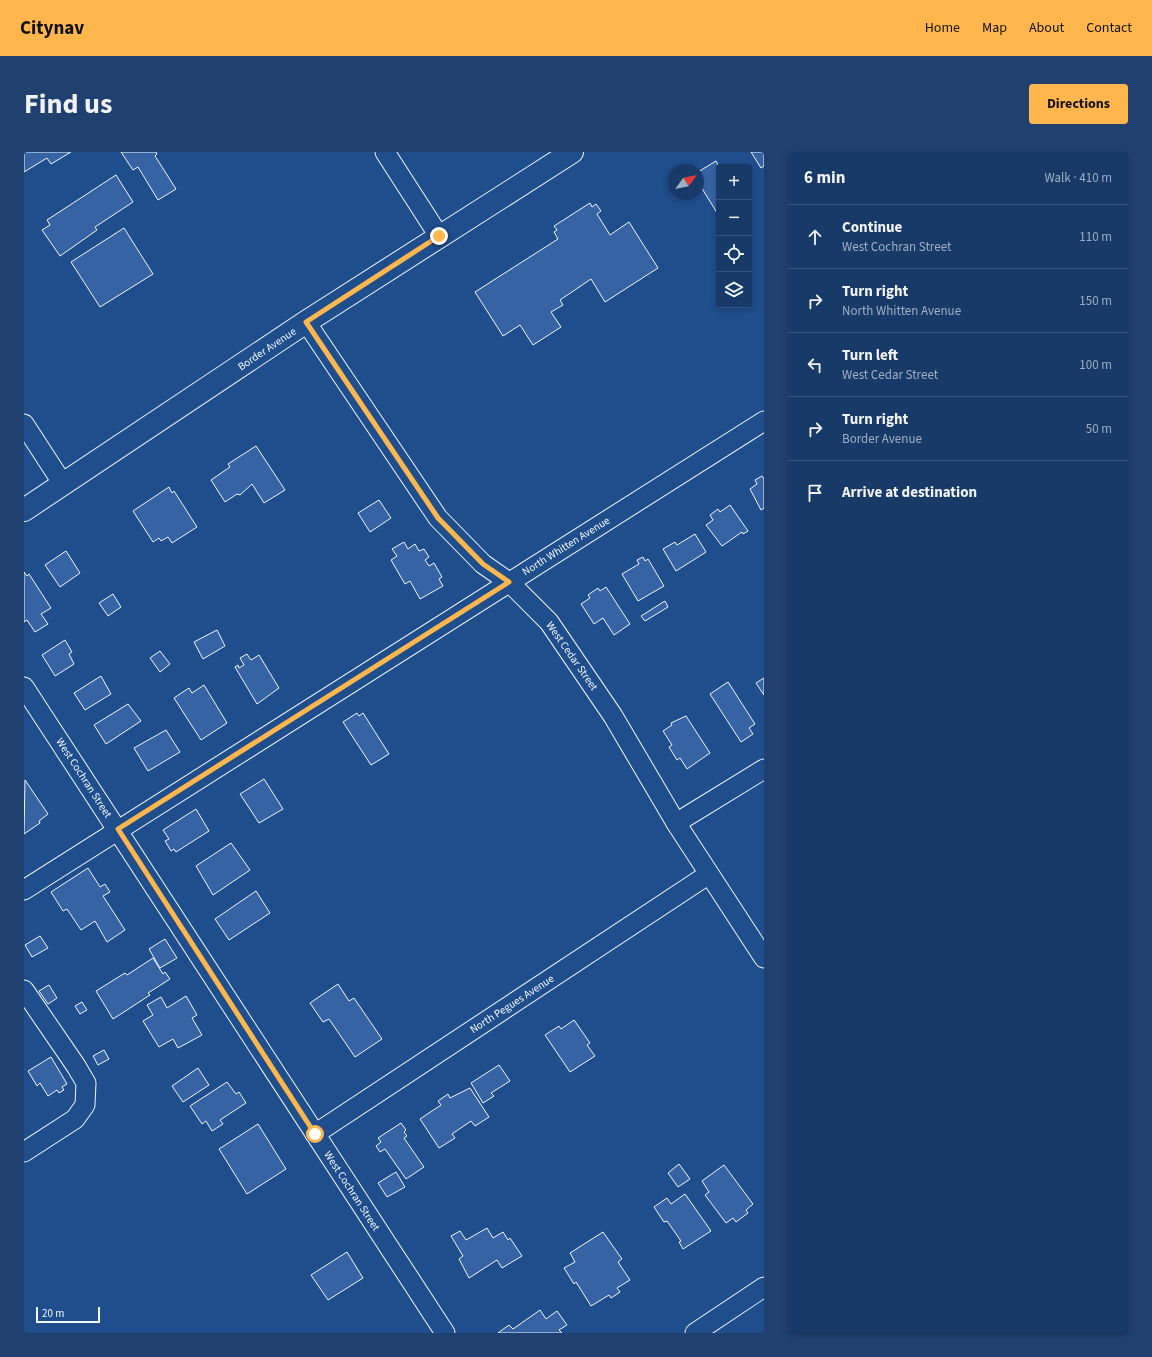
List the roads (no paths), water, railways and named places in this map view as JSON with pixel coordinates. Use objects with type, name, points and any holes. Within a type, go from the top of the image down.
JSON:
[{"type":"street","points":[[385,152],[439,236]]},
{"type":"street","name":"Border Avenue","points":[[24,510],[306,322],[572,152]]},
{"type":"street","name":"West Cedar Street","points":[[306,322],[438,518],[483,564],[509,582],[553,629],[613,716],[676,823],[764,958]]},
{"type":"street","name":"North Whitten Avenue","points":[[24,890],[118,829],[764,421]]},
{"type":"street","points":[[24,424],[63,484]]},
{"type":"street","name":"West Cochran Street","points":[[24,687],[118,829],[445,1333]]},
{"type":"street","points":[[676,823],[764,769]]},
{"type":"street","name":"North Pegues Avenue","points":[[315,1134],[709,874]]},
{"type":"street","points":[[24,990],[86,1083],[85,1105],[75,1119],[61,1130],[24,1152]]},
{"type":"street","points":[[694,1333],[764,1287]]}]
